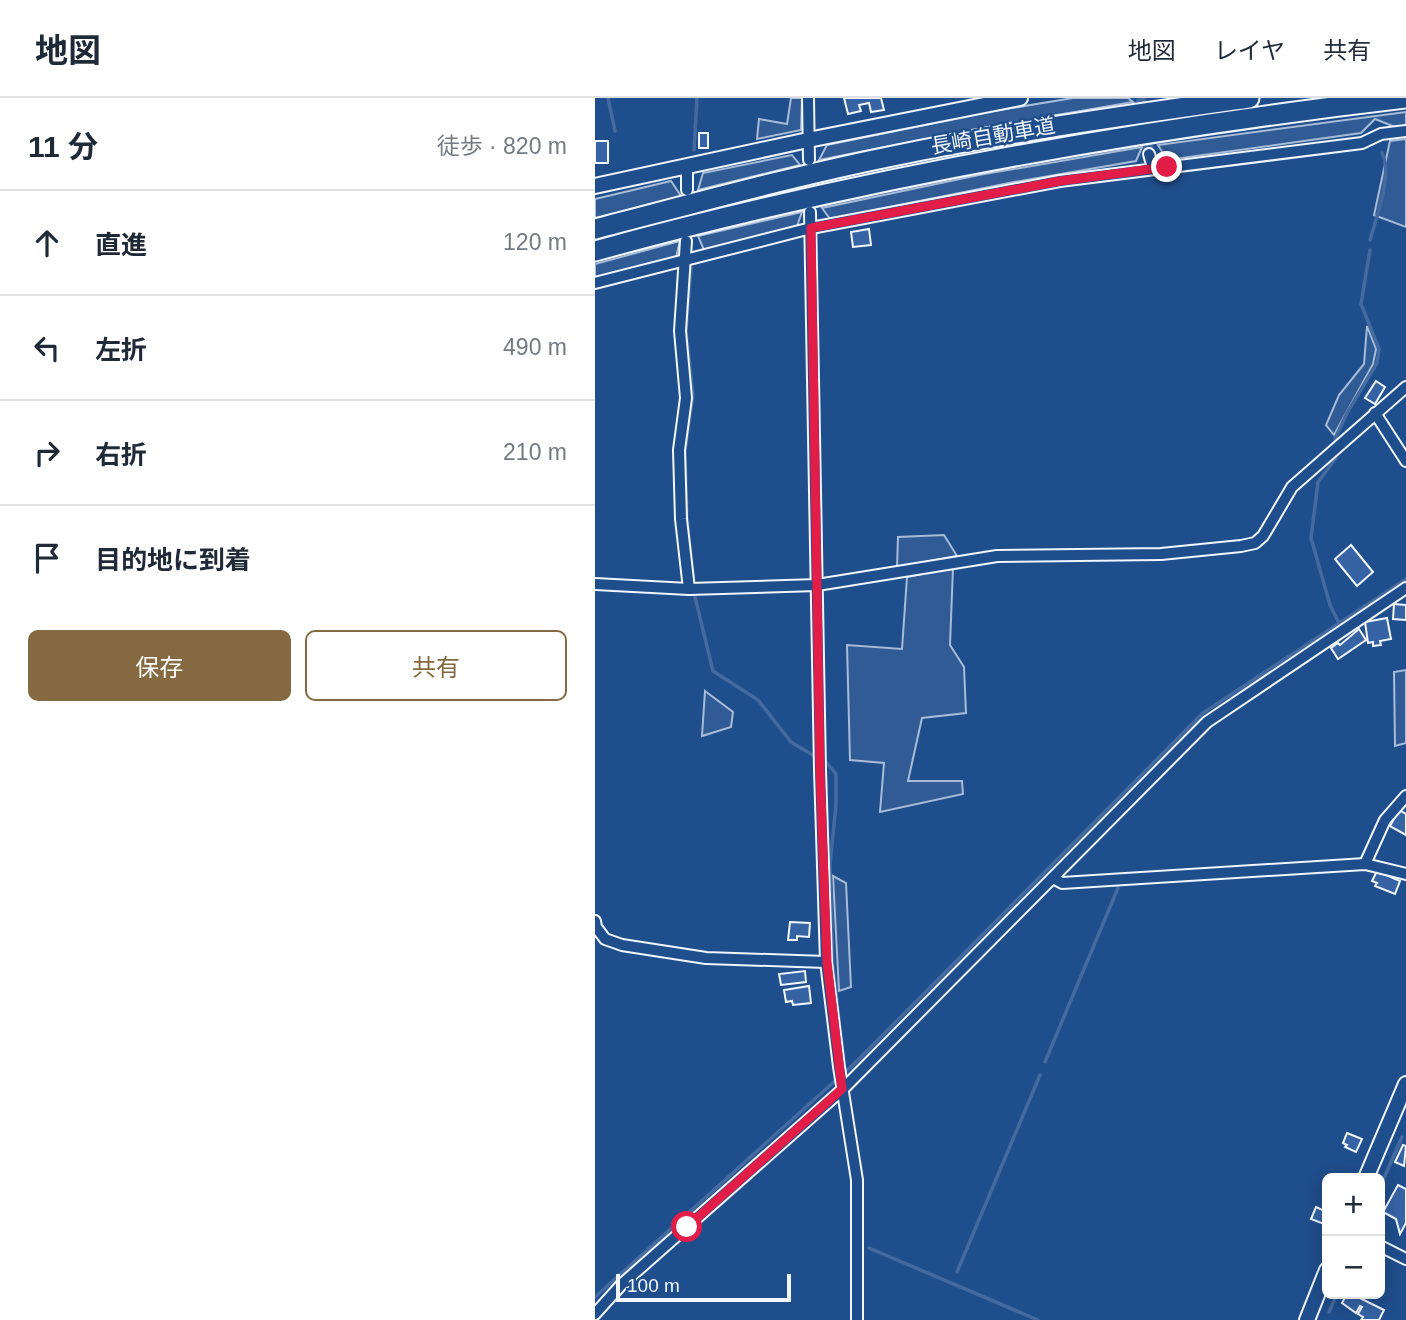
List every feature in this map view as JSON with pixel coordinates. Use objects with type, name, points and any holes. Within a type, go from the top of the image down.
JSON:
[{"type":"highway","name":"長崎自動車道","points":[[595,229],[700,201],[889,157],[1249,98]]},
{"type":"highway","name":"長崎自動車道","points":[[595,251],[692,224],[826,193],[1019,153],[1274,113],[1406,98]]},
{"type":"street","points":[[808,98],[809,160]]},
{"type":"street","points":[[595,186],[1020,98]]},
{"type":"street","points":[[595,283],[811,228],[1060,181],[1362,143],[1381,134],[1406,131]]},
{"type":"street","points":[[1149,154],[1153,168]]},
{"type":"street","points":[[687,166],[687,190]]},
{"type":"street","points":[[810,212],[827,962],[842,1089],[857,1180],[857,1320]]},
{"type":"street","points":[[686,241],[680,331],[686,398],[680,450],[681,519],[694,589]]},
{"type":"street","points":[[595,584],[694,589],[817,585],[997,556],[1161,554],[1255,543],[1271,527],[1292,486],[1406,387]]},
{"type":"street","points":[[1375,413],[1406,461]]},
{"type":"street","points":[[595,1314],[622,1284],[842,1089],[1207,722],[1406,588]]},
{"type":"street","points":[[1365,864],[1385,820],[1406,796]]},
{"type":"street","points":[[1053,878],[1062,883],[1365,864],[1406,874]]},
{"type":"street","points":[[595,921],[605,939],[622,945],[706,958],[827,962]]},
{"type":"street","points":[[1368,1173],[1406,1084]]},
{"type":"street","points":[[1385,1248],[1405,1256]]},
{"type":"street","points":[[1307,1320],[1322,1282]]},
{"type":"shaded area","points":[[791,98],[802,98],[801,130],[757,139],[759,119],[787,124]]},
{"type":"shaded area","points":[[1073,98],[1128,98],[1133,102],[819,160],[827,145],[988,112]]},
{"type":"shaded area","points":[[1406,112],[1406,126],[1395,127],[1375,119],[1361,133],[1167,160],[1158,145]]},
{"type":"shaded area","points":[[1406,139],[1406,227],[1374,215],[1390,141]]},
{"type":"shaded area","points":[[1142,147],[1136,161],[830,219],[822,208],[979,175]]},
{"type":"shaded area","points":[[792,155],[800,165],[698,190],[703,173]]},
{"type":"shaded area","points":[[671,181],[681,196],[595,219],[595,199]]},
{"type":"shaded area","points":[[802,212],[797,226],[704,250],[698,236]]},
{"type":"shaded area","points":[[680,241],[676,257],[595,278],[595,264]]},
{"type":"shaded area","points":[[1367,326],[1376,349],[1373,364],[1334,435],[1326,425],[1339,395],[1364,364]]},
{"type":"shaded area","points":[[944,535],[957,556],[897,567],[898,537]]},
{"type":"shaded area","points":[[953,568],[950,645],[964,667],[966,713],[922,718],[908,781],[962,781],[963,794],[880,812],[884,763],[850,760],[847,645],[902,649],[907,577]]},
{"type":"shaded area","points":[[1406,670],[1406,743],[1395,746],[1394,672]]},
{"type":"shaded area","points":[[705,691],[733,712],[731,727],[702,736]]},
{"type":"shaded area","points":[[833,876],[846,883],[851,987],[839,991]]},
{"type":"building","points":[[844,98],[881,98],[884,110],[871,112],[869,103],[859,105],[861,111],[848,114]]},
{"type":"building","points":[[699,133],[708,133],[708,148],[699,148]]},
{"type":"building","points":[[595,141],[608,141],[608,163],[595,163]]},
{"type":"building","points":[[869,229],[871,245],[853,247],[851,232]]},
{"type":"building","points":[[1376,381],[1385,387],[1375,404],[1365,398]]},
{"type":"building","points":[[1351,545],[1373,572],[1357,586],[1335,559]]},
{"type":"building","points":[[1394,604],[1406,605],[1406,620],[1393,619]]},
{"type":"building","points":[[1387,618],[1391,639],[1380,641],[1381,645],[1373,646],[1373,642],[1368,643],[1365,622]]},
{"type":"building","points":[[1359,629],[1366,640],[1338,659],[1331,648],[1338,643],[1340,645]]},
{"type":"building","points":[[1399,810],[1406,814],[1406,835],[1390,826]]},
{"type":"building","points":[[1377,871],[1400,881],[1395,894],[1375,886],[1377,883],[1372,881]]},
{"type":"building","points":[[790,922],[810,923],[809,937],[797,936],[797,940],[788,940]]},
{"type":"building","points":[[805,971],[806,982],[781,985],[779,974]]},
{"type":"building","points":[[809,986],[811,1003],[793,1005],[792,1001],[786,1002],[784,990]]},
{"type":"building","points":[[1347,1133],[1362,1139],[1356,1152],[1345,1147],[1347,1145],[1343,1143]]},
{"type":"building","points":[[1403,1145],[1406,1146],[1404,1166],[1395,1162]]},
{"type":"building","points":[[1398,1185],[1406,1189],[1406,1223],[1400,1234],[1396,1219],[1385,1213]]},
{"type":"building","points":[[1316,1207],[1322,1210],[1322,1223],[1311,1219]]},
{"type":"building","points":[[1344,1299],[1362,1299],[1384,1310],[1379,1320],[1361,1320],[1363,1317],[1358,1314],[1362,1307],[1360,1306],[1356,1313],[1342,1303]]},
{"type":"waterway","points":[[608,98],[615,131]]},
{"type":"waterway","points":[[694,150],[697,98]]},
{"type":"waterway","points":[[1370,240],[1385,184],[1386,172],[1382,153]]},
{"type":"waterway","points":[[1335,439],[1377,363],[1379,349],[1361,304],[1370,250]]},
{"type":"waterway","points":[[691,268],[686,331],[693,395],[685,451],[687,520],[695,597],[713,671],[758,700],[791,742],[816,757]]},
{"type":"waterway","points":[[1336,458],[1318,482],[1311,538],[1330,605],[1339,623]]},
{"type":"waterway","points":[[595,1297],[855,1063],[1203,713],[1406,579]]},
{"type":"waterway","points":[[826,762],[836,774],[830,864],[833,965],[843,1057]]},
{"type":"waterway","points":[[1045,1062],[1118,888]]},
{"type":"waterway","points":[[957,1272],[1040,1075]]},
{"type":"waterway","points":[[1385,1176],[1402,1137]]},
{"type":"waterway","points":[[869,1248],[1038,1320]]},
{"type":"waterway","points":[[1329,1312],[1335,1299]]},
{"type":"tunnel","points":[[1141,98],[1149,154]]},
{"type":"route","points":[[687,1227],[842,1089],[827,962],[820,770],[811,228],[1060,181],[1167,167]]}]
